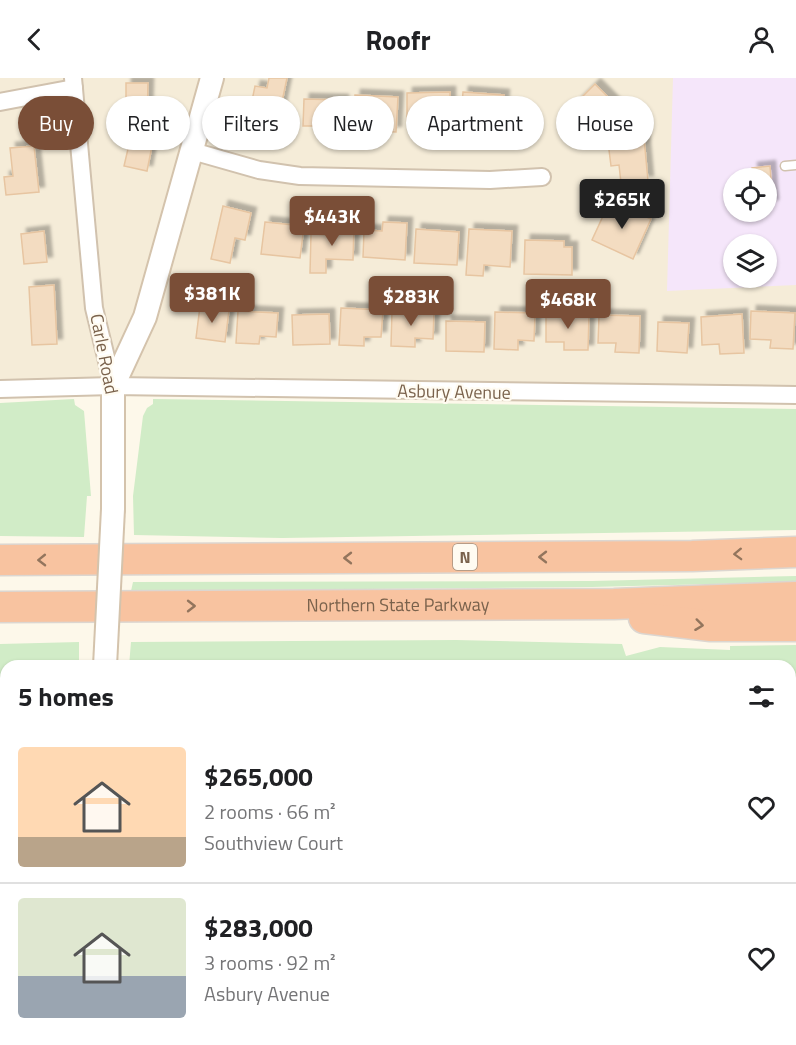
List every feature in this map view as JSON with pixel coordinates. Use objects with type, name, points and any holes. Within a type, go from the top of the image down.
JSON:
[{"type":"highway","name":"N","points":[[0,560],[680,556],[796,552]]},
{"type":"highway","name":"Northern State Parkway","points":[[0,607],[537,604],[796,597]]},
{"type":"highway","points":[[537,604],[711,626],[796,626]]},
{"type":"street","points":[[113,386],[145,317],[212,78]]},
{"type":"street","points":[[0,102],[73,83]]},
{"type":"street","name":"Carle Road","points":[[73,83],[94,309],[113,386],[113,509],[105,660]]},
{"type":"street","points":[[192,151],[259,170],[300,176],[490,180],[542,177]]},
{"type":"street","name":"Asbury Avenue","points":[[0,388],[113,386],[796,395]]},
{"type":"lane","points":[[785,166],[796,165]]},
{"type":"shaded area","points":[[0,78],[796,78],[796,395],[0,389]]},
{"type":"shaded area","points":[[673,78],[796,78],[796,285],[777,286],[777,234],[723,234],[723,288],[732,288],[667,291]]},
{"type":"green space","points":[[74,399],[75,405],[84,411],[91,496],[87,496],[84,537],[0,536],[0,403]]},
{"type":"green space","points":[[153,399],[796,409],[796,530],[282,538],[134,535],[133,496],[143,416],[147,408],[153,404]]},
{"type":"green space","points":[[796,576],[796,582],[592,587],[131,591],[133,582],[592,581]]},
{"type":"green space","points":[[456,640],[622,644],[626,656],[660,647],[730,650],[730,646],[796,645],[796,660],[130,660],[131,642]]},
{"type":"green space","points":[[79,642],[79,660],[0,660],[0,644]]},
{"type":"building","points":[[269,78],[287,78],[283,96],[253,96],[255,86],[267,88]]},
{"type":"building","points":[[126,83],[148,83],[148,96],[126,96]]},
{"type":"building","points":[[595,84],[607,96],[583,96]]},
{"type":"building","points":[[450,92],[450,96],[407,96],[407,93]]},
{"type":"building","points":[[463,92],[504,95],[504,96],[463,96]]},
{"type":"building","points":[[394,97],[398,97],[396,132],[394,132]]},
{"type":"building","points":[[304,99],[312,99],[312,126],[303,126]]},
{"type":"building","points":[[10,148],[34,150],[39,192],[6,195],[4,177],[13,176]]},
{"type":"building","points":[[128,150],[151,150],[147,171],[124,166]]},
{"type":"building","points":[[609,150],[645,150],[648,181],[621,183],[619,165],[611,166]]},
{"type":"building","points":[[610,201],[651,219],[633,259],[592,240]]},
{"type":"building","points":[[223,206],[251,213],[245,240],[235,238],[230,263],[211,259]]},
{"type":"building","points":[[265,222],[304,226],[300,258],[261,254]]},
{"type":"building","points":[[383,222],[407,223],[405,260],[363,257],[364,230],[382,231]]},
{"type":"building","points":[[331,224],[354,225],[353,260],[326,259],[326,273],[310,273],[311,234],[330,235]]},
{"type":"building","points":[[416,229],[459,232],[457,265],[414,263]]},
{"type":"building","points":[[469,229],[512,231],[510,267],[484,265],[483,276],[466,275]]},
{"type":"building","points":[[44,231],[47,262],[24,264],[21,234]]},
{"type":"building","points":[[525,240],[564,241],[564,247],[572,247],[572,275],[524,274]]},
{"type":"building","points":[[54,285],[57,344],[32,345],[29,287]]},
{"type":"building","points":[[200,306],[229,310],[225,342],[196,338]]},
{"type":"building","points":[[341,308],[383,310],[381,337],[364,337],[364,346],[339,345]]},
{"type":"building","points":[[392,310],[434,312],[433,339],[415,338],[415,347],[391,346]]},
{"type":"building","points":[[238,311],[278,313],[276,337],[260,336],[259,344],[236,343]]},
{"type":"building","points":[[751,311],[795,313],[793,349],[770,348],[771,340],[750,339]]},
{"type":"building","points":[[495,312],[535,313],[534,341],[518,340],[518,350],[494,349]]},
{"type":"building","points":[[546,313],[589,314],[588,350],[564,350],[564,342],[546,342]]},
{"type":"building","points":[[329,314],[330,344],[293,345],[292,315]]},
{"type":"building","points":[[742,314],[744,353],[720,354],[719,344],[702,345],[701,317]]},
{"type":"building","points":[[599,315],[640,316],[639,353],[615,352],[616,343],[598,343]]},
{"type":"building","points":[[446,321],[485,322],[484,352],[446,351]]},
{"type":"building","points":[[658,322],[689,323],[687,353],[657,351]]}]
